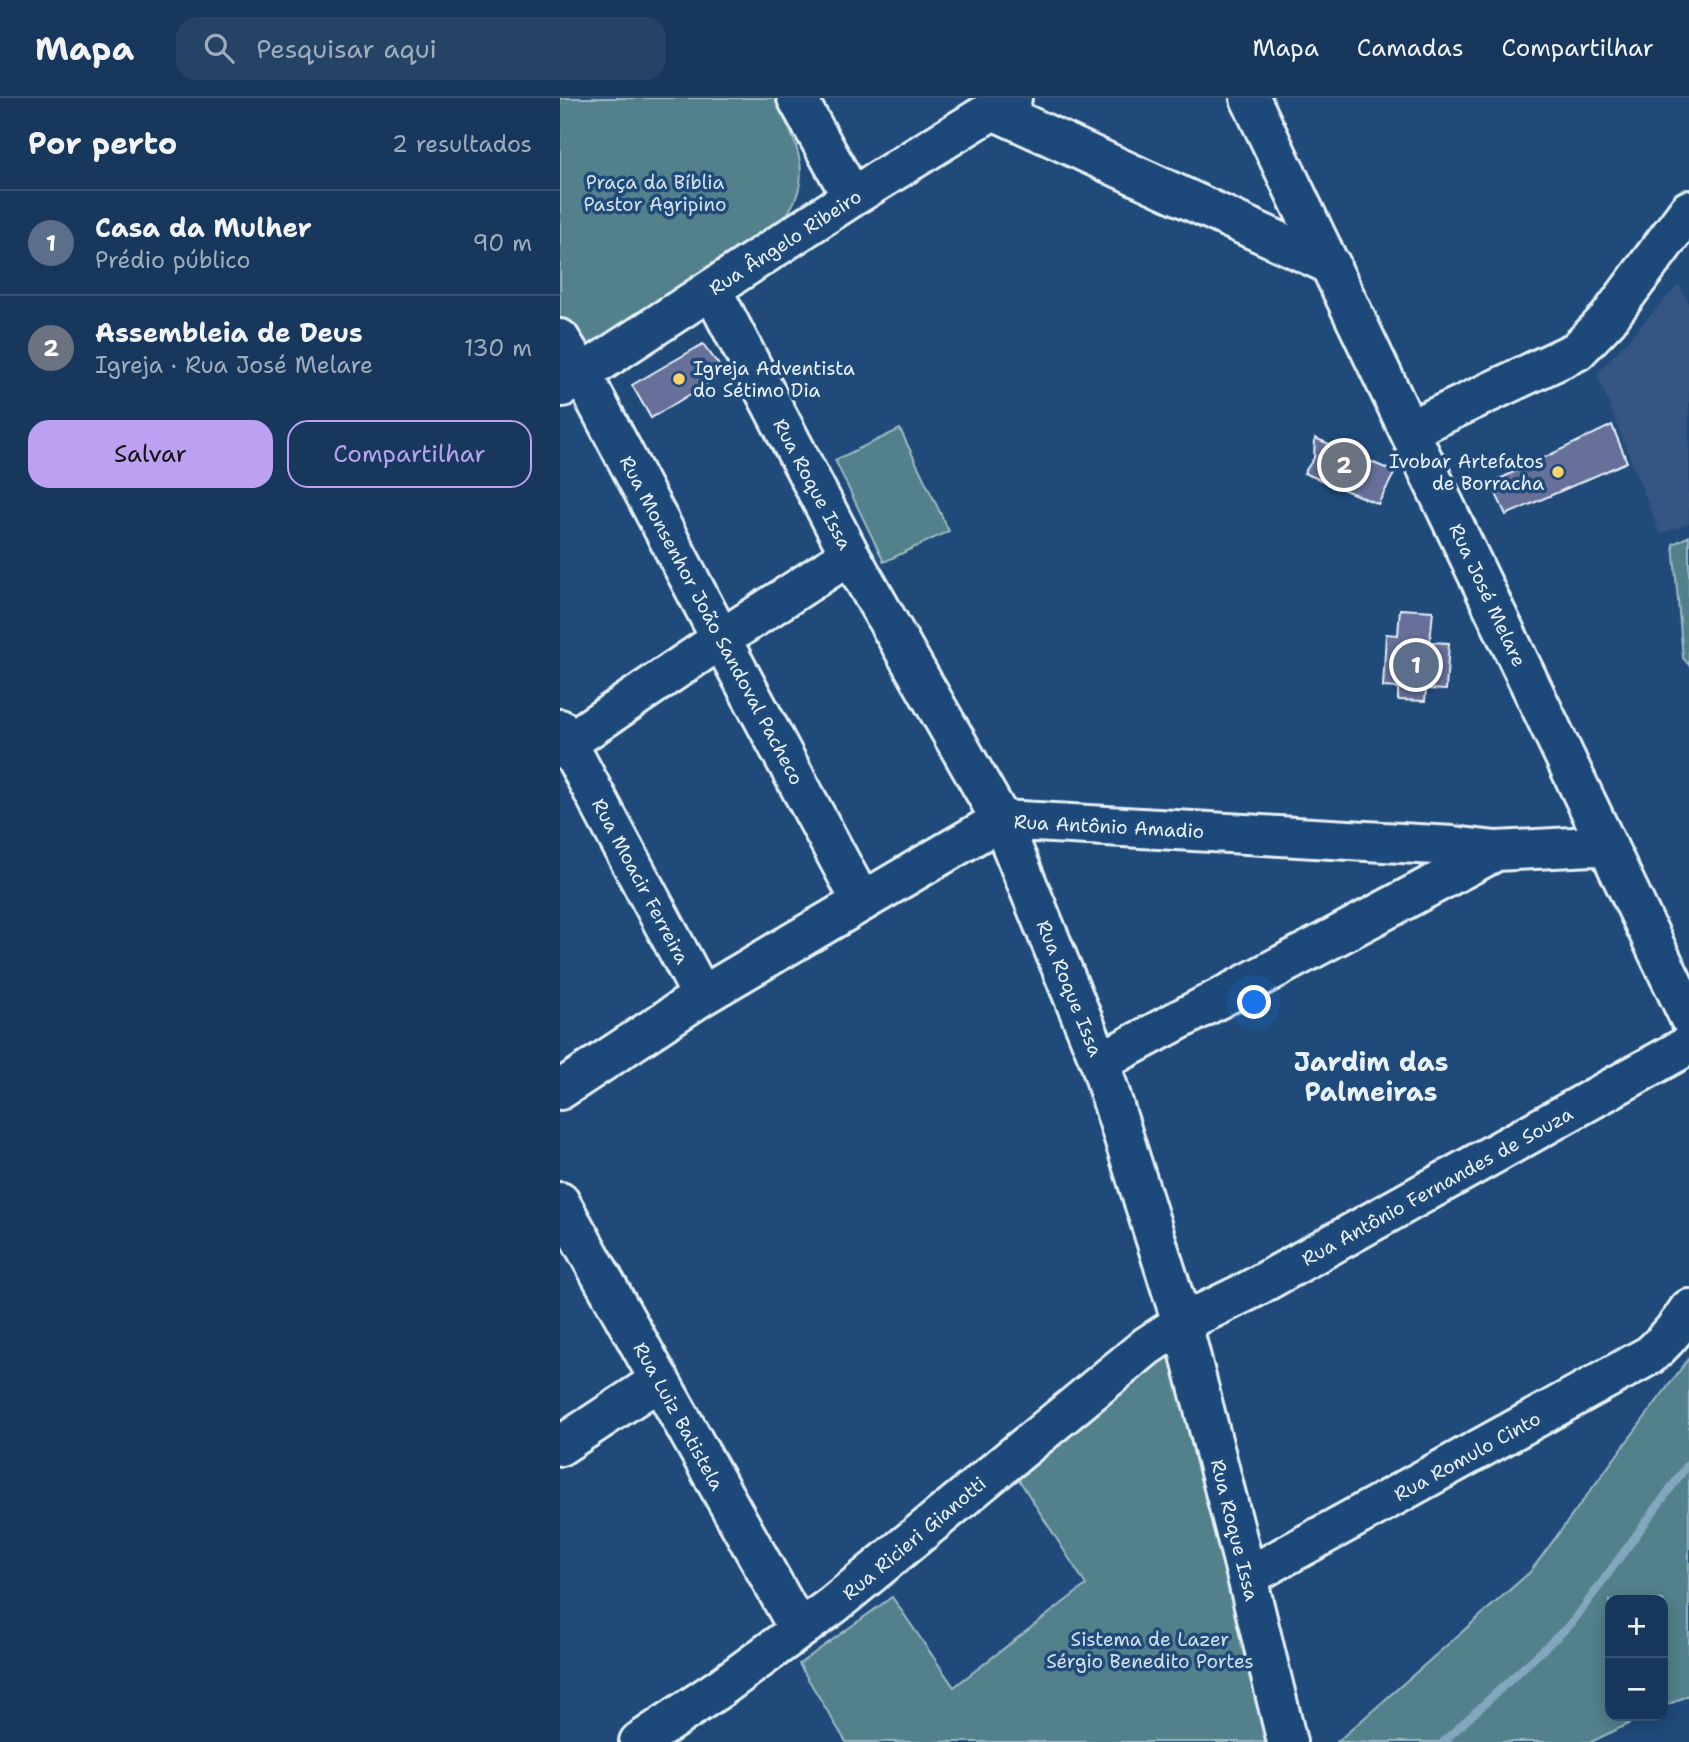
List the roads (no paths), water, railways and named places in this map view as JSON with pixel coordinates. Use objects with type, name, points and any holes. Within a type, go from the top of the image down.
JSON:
[{"type":"street","points":[[797,98],[852,197]]},
{"type":"street","name":"Rua José Melare","points":[[1250,98],[1689,1017]]},
{"type":"street","points":[[1002,104],[1331,265]]},
{"type":"street","name":"Rua Ângelo Ribeiro","points":[[571,381],[852,197],[1002,104]]},
{"type":"street","points":[[1409,430],[1577,351],[1608,319],[1689,210]]},
{"type":"street","name":"Rua Roque Issa","points":[[712,290],[850,555],[1001,820],[1100,1062],[1182,1323],[1287,1742]]},
{"type":"street","name":"Rua Monsenhor João Sandoval Pacheco","points":[[560,340],[571,381],[721,639],[853,886],[864,900]]},
{"type":"street","points":[[563,740],[850,555]]},
{"type":"street","name":"Rua Moacir Ferreira","points":[[563,740],[702,996]]},
{"type":"street","name":"Rua Antônio Amadio","points":[[560,1090],[702,996],[1001,820],[1453,846],[1496,851],[1608,847]]},
{"type":"street","points":[[1100,1062],[1496,851]]},
{"type":"street","name":"Rua Antônio Fernandes de Souza","points":[[1182,1323],[1250,1290],[1689,1045]]},
{"type":"street","name":"Rua Luiz Batistela","points":[[560,1202],[799,1630]]},
{"type":"street","name":"Rua Romulo Cinto","points":[[1247,1577],[1650,1355],[1667,1340],[1684,1317]]},
{"type":"street","name":"Rua Ricieri Gianotti","points":[[639,1742],[720,1688],[833,1605],[1147,1346],[1182,1323]]},
{"type":"street","points":[[560,1446],[660,1380]]},
{"type":"waterway","points":[[1443,1742],[1572,1623],[1689,1463]]},
{"type":"place","name":"Igreja Adventista do Sétimo Dia","points":[[679,379]]},
{"type":"place","name":"Assembleia de Deus","points":[[1344,465]]},
{"type":"place","name":"Ivobar Artefatos de Borracha","points":[[1558,472]]},
{"type":"place","name":"Casa da Mulher","points":[[1416,665]]},
{"type":"district","name":"Jardim das Palmeiras","points":[[1371,1077]]},
{"type":"park label","name":"Praça da Bíblia Pastor Agripino","points":[[655,193]]},
{"type":"park label","name":"Sistema de Lazer Sérgio Benedito Portes","points":[[1150,1650]]}]
